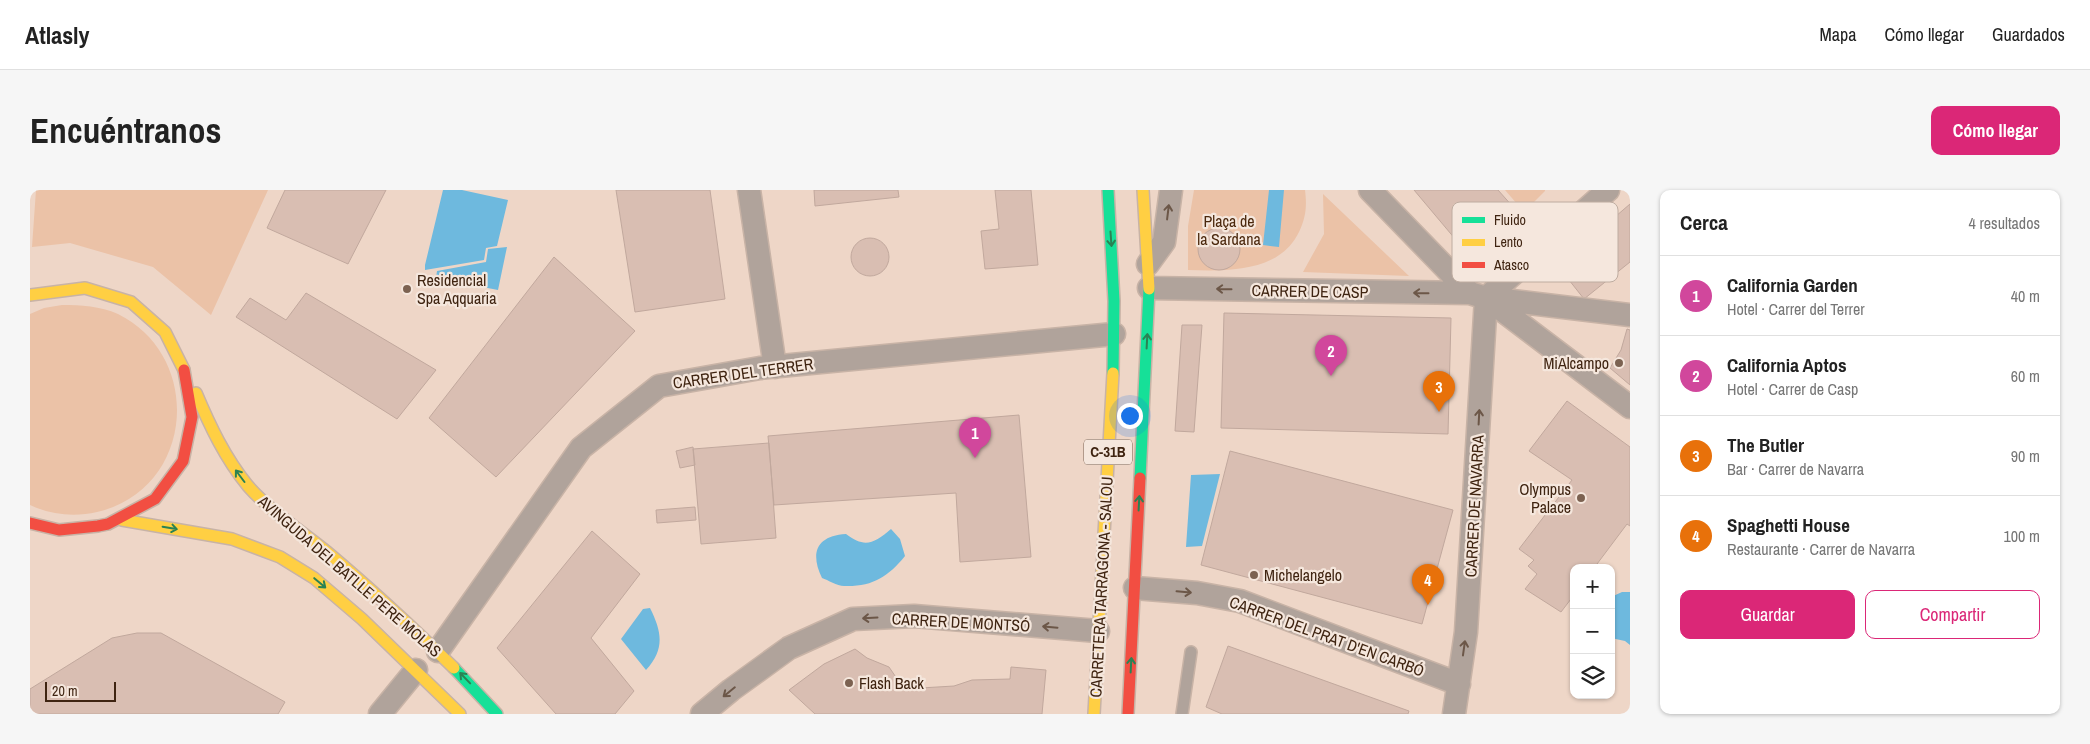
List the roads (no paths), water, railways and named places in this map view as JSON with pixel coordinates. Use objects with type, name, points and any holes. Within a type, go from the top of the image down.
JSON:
[{"type":"street","points":[[749,190],[776,366]]},
{"type":"street","name":"CARRETERA TARRAGONA - SALOU","points":[[1094,714],[1114,334],[1108,190]]},
{"type":"street","name":"CARRETERA TARRAGONA - SALOU","points":[[1128,714],[1149,288],[1143,190]]},
{"type":"street","points":[[1148,264],[1164,242],[1171,190]]},
{"type":"street","points":[[1370,190],[1452,270]]},
{"type":"street","points":[[1593,202],[1608,190]]},
{"type":"street","points":[[1464,282],[1478,296],[1630,407]]},
{"type":"street","points":[[1478,296],[1495,282]]},
{"type":"street","name":"AVINGUDA DEL BATLLE PERE MOLAS","points":[[30,295],[63,287],[81,287],[117,296],[149,314],[162,327],[182,358],[222,449],[242,478],[283,521],[324,550],[438,651],[498,714]]},
{"type":"street","name":"CARRER DE CASP","points":[[1149,288],[1478,296],[1630,315]]},
{"type":"street","name":"CARRER DE NAVARRA","points":[[1454,714],[1466,632],[1478,296]]},
{"type":"street","name":"CARRER DEL TERRER","points":[[438,651],[581,448],[659,386],[776,366],[1114,334]]},
{"type":"street","points":[[30,537],[60,530],[92,529],[122,520],[137,511],[163,489],[182,460],[192,427],[192,393],[189,376]]},
{"type":"street","name":"AVINGUDA DEL BATLLE PERE MOLAS","points":[[122,520],[232,538],[280,557],[314,578],[416,670],[460,714]]},
{"type":"street","points":[[30,523],[60,530]]},
{"type":"street","name":"CARRER DEL PRAT D'EN CARBÓ","points":[[1135,588],[1197,593],[1240,601],[1458,684]]},
{"type":"street","name":"CARRER DE MONTSÓ","points":[[702,714],[789,648],[853,619],[914,616],[1098,631]]},
{"type":"street","points":[[380,714],[416,670]]},
{"type":"lane","points":[[1182,714],[1191,652]]},
{"type":"water","points":[[443,190],[462,190],[508,200],[497,246],[486,248],[484,260],[425,270],[425,265]]},
{"type":"water","points":[[1269,190],[1284,190],[1279,247],[1263,245]]},
{"type":"water","points":[[507,247],[498,290],[436,278],[437,271],[486,262],[488,249]]},
{"type":"water","points":[[1220,474],[1202,546],[1186,547],[1191,475]]},
{"type":"water","points":[[891,529],[900,539],[905,556],[886,575],[863,585],[854,586],[841,586],[822,578],[816,561],[816,554],[822,542],[836,535],[846,534],[864,543],[874,541]]},
{"type":"water","points":[[1622,592],[1630,592],[1630,645],[1625,641],[1615,639],[1615,595]]},
{"type":"water","points":[[650,608],[657,625],[660,640],[656,655],[646,670],[621,639],[643,609]]},
{"type":"place","name":"Residencial Spa Aqquaria","points":[[407,289]]},
{"type":"place","name":"MiAlcampo","points":[[1619,363]]},
{"type":"place","name":"California Aptos","points":[[1331,376]]},
{"type":"place","name":"The Butler","points":[[1439,412]]},
{"type":"place","name":"California Garden","points":[[975,458]]},
{"type":"place","name":"Olympus Palace","points":[[1581,498]]},
{"type":"place","name":"Michelangelo","points":[[1254,575]]},
{"type":"place","name":"Spaghetti House","points":[[1428,605]]},
{"type":"place","name":"Flash Back","points":[[849,683]]},
{"type":"park label","name":"Plaça de la Sardana","points":[[1229,230]]}]
